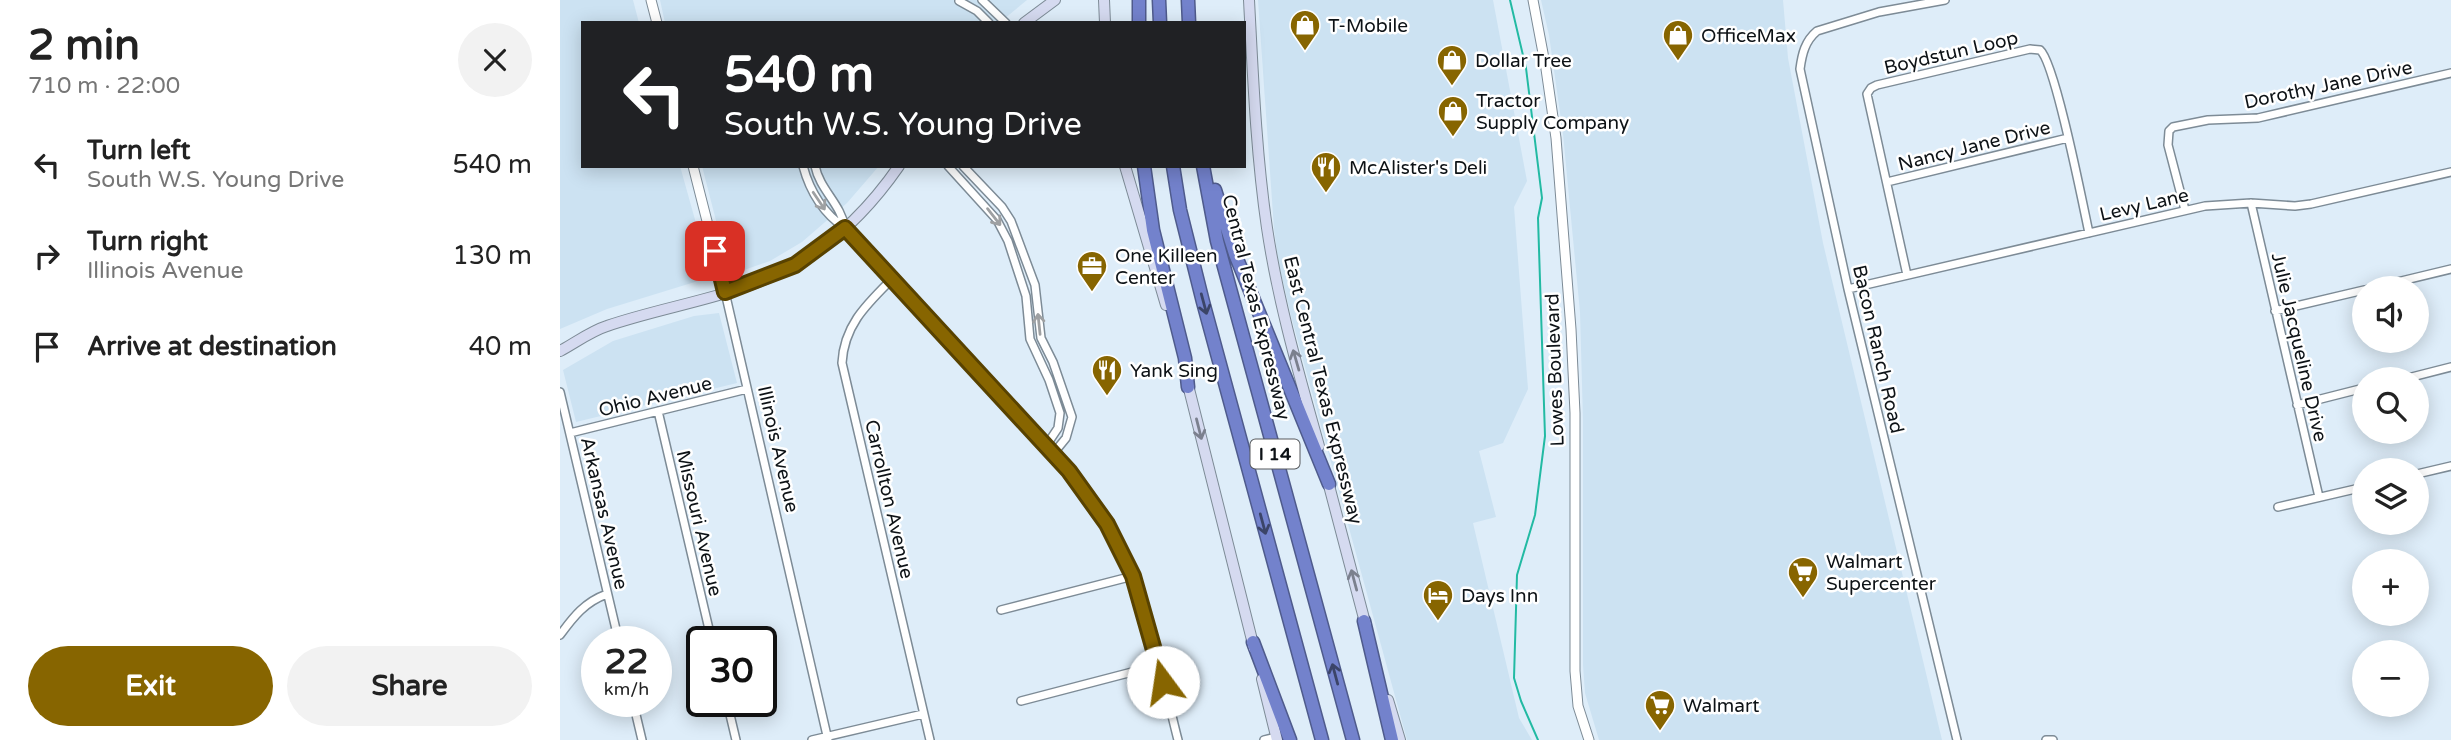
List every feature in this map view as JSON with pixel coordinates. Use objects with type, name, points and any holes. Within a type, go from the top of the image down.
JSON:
[{"type":"highway","points":[[1139,0],[1139,21]]},
{"type":"highway","points":[[1158,0],[1160,21]]},
{"type":"highway","points":[[1188,0],[1189,21]]},
{"type":"highway","points":[[1144,168],[1153,230],[1185,358],[1188,387]]},
{"type":"highway","name":"I 14","points":[[1173,168],[1180,211],[1203,302],[1322,740]]},
{"type":"highway","name":"Central Texas Expressway","points":[[1203,168],[1221,254],[1353,740]]},
{"type":"highway","points":[[1209,168],[1235,254],[1328,484]]},
{"type":"highway","points":[[1364,621],[1392,740]]},
{"type":"highway","points":[[1253,642],[1290,740]]},
{"type":"main road","points":[[1027,21],[1055,0]]},
{"type":"main road","points":[[1095,0],[1105,18]]},
{"type":"main road","points":[[1105,18],[1107,0]]},
{"type":"main road","name":"East Central Texas Expressway","points":[[1249,0],[1257,142],[1267,229],[1286,327],[1364,621],[1400,740]]},
{"type":"main road","points":[[560,351],[604,327],[725,292],[795,265],[845,228],[878,195],[898,168]]},
{"type":"main road","points":[[1126,168],[1188,387],[1276,738]]},
{"type":"street","points":[[651,0],[656,21]]},
{"type":"street","points":[[982,0],[1004,21]]},
{"type":"street","name":"Lowes Boulevard","points":[[1533,0],[1556,138],[1571,329],[1575,413],[1575,671],[1578,706],[1589,740]]},
{"type":"street","name":"Bacon Ranch Road","points":[[1945,0],[1879,12],[1817,31],[1809,38],[1800,69],[1847,289],[1957,740]]},
{"type":"street","points":[[960,1],[987,21]]},
{"type":"street","name":"Boydstun Loop","points":[[1908,275],[1867,93],[1871,88],[1902,79],[2030,49],[2040,50],[2047,61],[2090,233]]},
{"type":"street","name":"Dorothy Jane Drive","points":[[2185,210],[2168,145],[2169,131],[2173,127],[2208,120],[2258,118],[2451,73]]},
{"type":"street","name":"Nancy Jane Drive","points":[[1887,182],[2068,138]]},
{"type":"street","name":"Illinois Avenue","points":[[694,168],[725,292],[828,738]]},
{"type":"street","points":[[804,168],[816,198],[833,219],[845,228],[1069,471],[1097,507],[1133,576],[1178,740]]},
{"type":"street","points":[[816,168],[820,183],[842,213],[845,228]]},
{"type":"street","points":[[951,168],[997,220],[1008,241],[1026,296],[1030,339],[1056,402],[1060,420],[1046,446]]},
{"type":"street","points":[[965,168],[1002,207],[1018,238],[1031,274],[1041,338],[1051,357],[1072,417],[1066,438],[1053,454]]},
{"type":"street","name":"Levy Lane","points":[[1847,289],[2204,206],[2251,203],[2295,206],[2311,204],[2451,172]]},
{"type":"street","name":"Julie Jacqueline Drive","points":[[2251,203],[2319,497]]},
{"type":"street","points":[[1008,241],[1018,238]]},
{"type":"street","points":[[2421,276],[2451,269]]},
{"type":"street","points":[[1021,280],[1031,274]]},
{"type":"street","name":"Carrollton Avenue","points":[[892,279],[855,319],[846,340],[842,363],[930,740]]},
{"type":"street","points":[[2275,311],[2352,292]]},
{"type":"street","points":[[1041,362],[1051,357]]},
{"type":"street","points":[[2429,373],[2451,367]]},
{"type":"street","name":"Ohio Avenue","points":[[570,433],[747,389]]},
{"type":"street","points":[[2297,405],[2352,391]]},
{"type":"street","name":"Arkansas Avenue","points":[[560,392],[615,626]]},
{"type":"street","points":[[1056,402],[1067,398]]},
{"type":"street","name":"Missouri Avenue","points":[[658,411],[708,626]]},
{"type":"street","points":[[2429,471],[2451,466]]},
{"type":"street","points":[[2278,507],[2352,489]]},
{"type":"street","points":[[1001,610],[1133,576]]},
{"type":"street","points":[[560,635],[586,604],[607,594]]},
{"type":"street","points":[[1021,701],[1159,665]]},
{"type":"street","points":[[811,740],[923,714]]},
{"type":"street","points":[[637,717],[642,740]]},
{"type":"street","points":[[731,717],[736,740]]},
{"type":"street","points":[[1264,740],[1276,738]]},
{"type":"street","points":[[2046,740],[2053,740]]},
{"type":"shaded area","points":[[560,0],[633,0],[638,21],[581,21],[581,168],[681,168],[711,277],[607,309],[560,329]]},
{"type":"shaded area","points":[[660,0],[1027,0],[1001,21],[665,21]]},
{"type":"shaded area","points":[[1258,0],[1493,0],[1527,181],[1514,207],[1528,389],[1503,443],[1479,451],[1496,517],[1473,523],[1519,718],[1532,740],[1407,740],[1278,260]]},
{"type":"shaded area","points":[[1541,0],[1783,0],[1788,58],[1823,243],[1942,740],[1599,740],[1585,693],[1583,665],[1580,312],[1563,134],[1549,35]]},
{"type":"shaded area","points":[[703,168],[877,168],[847,203],[802,242],[770,261],[730,275]]},
{"type":"shaded area","points":[[719,313],[737,383],[576,422],[563,370],[613,341],[694,316]]},
{"type":"waterway","points":[[1510,0],[1526,68],[1542,198],[1538,218],[1545,436],[1535,515],[1517,575],[1514,678],[1538,740]]},
{"type":"place","name":"T-Mobile","points":[[1305,52]]},
{"type":"place","name":"OfficeMax","points":[[1678,62]]},
{"type":"place","name":"Dollar Tree","points":[[1452,87]]},
{"type":"place","name":"Tractor Supply Company","points":[[1453,138]]},
{"type":"place","name":"McAlister's Deli","points":[[1326,194]]},
{"type":"place","name":"One Killeen Center","points":[[1092,293]]},
{"type":"place","name":"Yank Sing","points":[[1107,397]]},
{"type":"place","name":"Walmart Supercenter","points":[[1803,599]]},
{"type":"place","name":"Days Inn","points":[[1438,622]]},
{"type":"place","name":"Walmart","points":[[1660,732]]},
{"type":"route","points":[[715,251],[725,292],[795,265],[845,228],[1069,471],[1097,507],[1133,576],[1163,682]]}]
